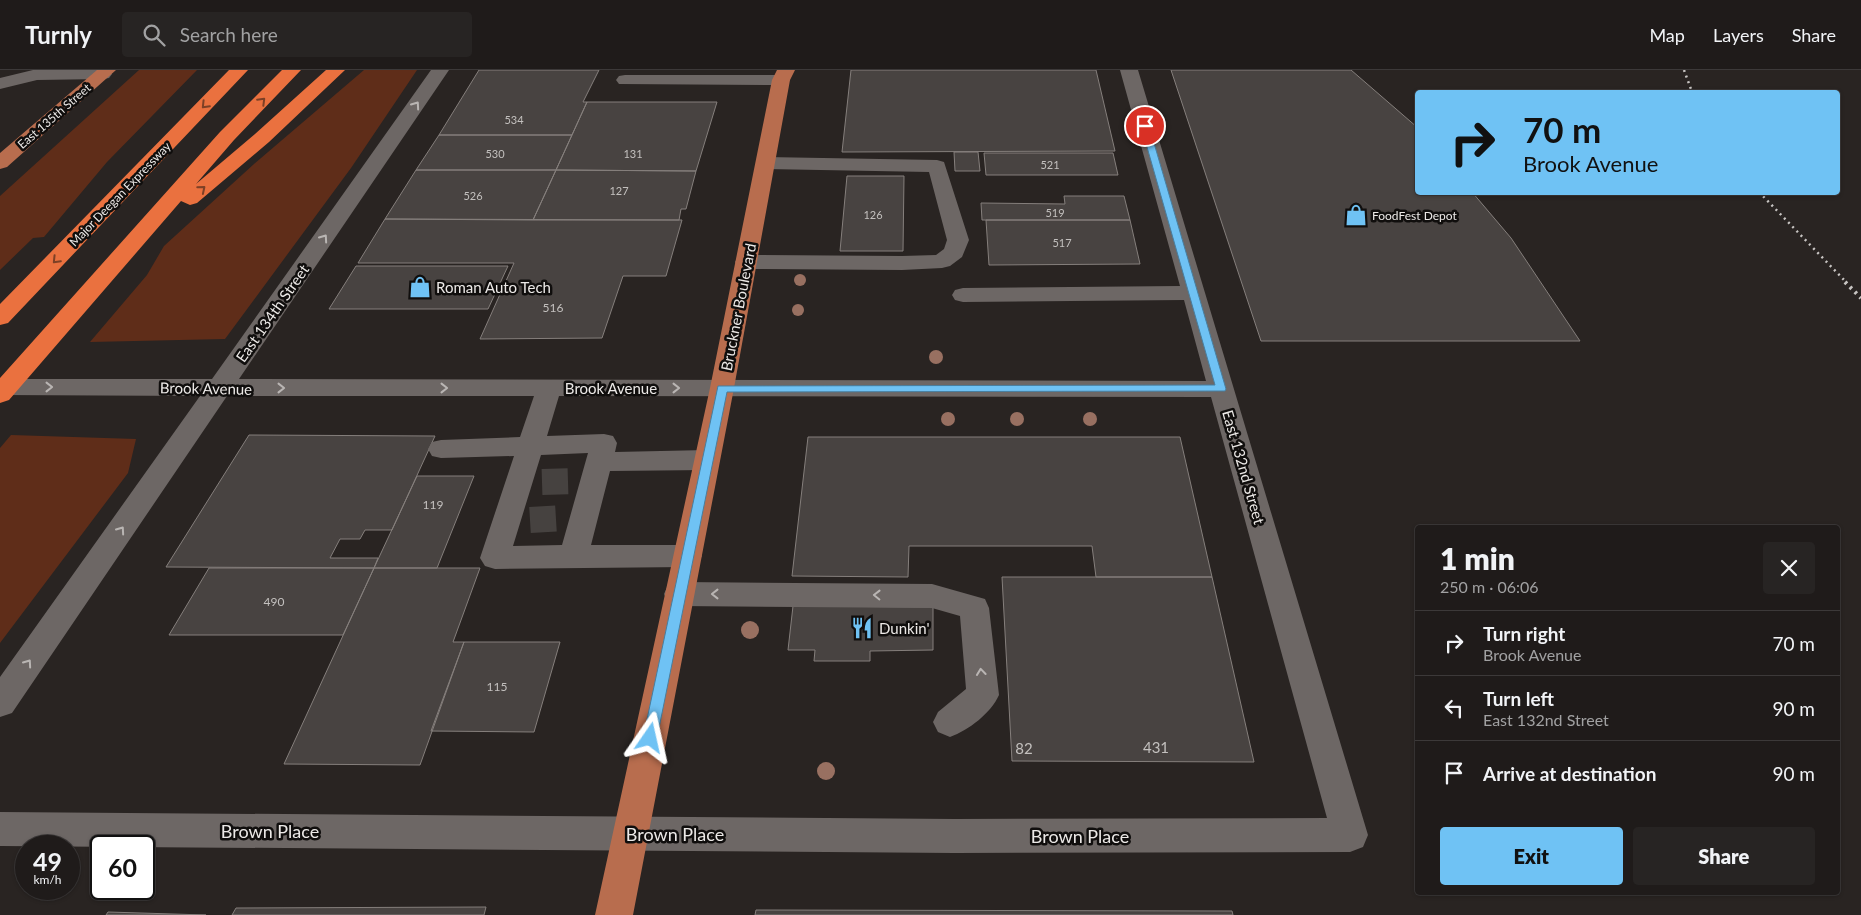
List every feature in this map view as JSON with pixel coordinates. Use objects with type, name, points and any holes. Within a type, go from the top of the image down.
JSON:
[{"type":"highway","name":"Major Deegan Expressway","points":[[0,318],[239,70]]},
{"type":"highway","points":[[0,394],[227,136],[292,70]]},
{"type":"highway","points":[[124,255],[262,138],[336,70]]},
{"type":"main road","name":"East 135th Street","points":[[0,163],[105,72]]},
{"type":"main road","name":"Bruckner Boulevard","points":[[614,915],[722,388],[782,73]]},
{"type":"street","name":"East 134th Street","points":[[0,703],[440,70]]},
{"type":"street","name":"East 132nd Street","points":[[1129,70],[1350,836]]},
{"type":"street","points":[[0,84],[8,80],[34,75],[105,72]]},
{"type":"street","points":[[625,80],[782,73]]},
{"type":"street","points":[[746,262],[902,263],[942,261],[954,252],[958,240],[937,166],[766,163]]},
{"type":"street","points":[[962,295],[1193,293]]},
{"type":"street","name":"Brook Avenue","points":[[0,387],[1221,389]]},
{"type":"street","points":[[549,388],[532,446],[531,482],[518,521],[495,558],[687,556]]},
{"type":"street","points":[[441,449],[604,443],[573,517],[573,556]]},
{"type":"street","points":[[589,475],[707,460]]},
{"type":"street","points":[[679,594],[932,596],[974,608],[984,695],[950,722]]},
{"type":"street","name":"Brown Place","points":[[0,828],[631,834],[1350,836]]},
{"type":"shaded area","points":[[139,70],[197,70],[107,162],[44,237],[33,238],[0,270],[0,196]]},
{"type":"shaded area","points":[[364,70],[417,70],[351,168],[225,339],[90,342],[147,275],[164,246],[254,164]]},
{"type":"shaded area","points":[[11,435],[136,439],[128,473],[0,643],[0,448]]},
{"type":"building","points":[[479,70],[599,70],[583,102],[587,102],[572,135],[439,135]]},
{"type":"building","points":[[851,70],[1096,70],[1115,151],[842,152]]},
{"type":"building","name":"FoodFest Depot","points":[[1171,70],[1351,70],[1415,125],[1415,195],[1475,195],[1511,238],[1580,341],[1261,341]]},
{"type":"building","points":[[587,102],[717,102],[696,171],[556,170]]},
{"type":"building","points":[[439,135],[572,135],[556,170],[416,170]]},
{"type":"building","points":[[954,152],[978,152],[980,171],[955,171]]},
{"type":"building","points":[[984,153],[1113,153],[1118,175],[986,175]]},
{"type":"building","points":[[416,170],[556,170],[533,220],[385,219]]},
{"type":"building","points":[[556,170],[696,171],[686,209],[681,209],[679,220],[533,220]]},
{"type":"building","points":[[847,176],[904,176],[903,251],[840,251]]},
{"type":"building","points":[[1064,196],[1124,196],[1130,220],[982,220],[981,203],[1065,204]]},
{"type":"building","points":[[385,219],[682,220],[666,276],[623,276],[602,338],[480,339],[514,263],[358,263]]},
{"type":"building","points":[[986,220],[1130,220],[1140,264],[989,265]]},
{"type":"building","name":"Roman Auto Tech","points":[[356,266],[508,266],[488,309],[329,309]]},
{"type":"building","points":[[249,435],[435,436],[392,530],[365,530],[360,539],[340,539],[330,558],[378,558],[374,568],[166,567]]},
{"type":"building","points":[[808,437],[1180,437],[1212,577],[1096,577],[1092,546],[909,546],[908,577],[792,576]]},
{"type":"building","points":[[417,476],[474,476],[437,568],[374,568]]},
{"type":"building","points":[[209,568],[374,568],[343,635],[169,635]]},
{"type":"building","points":[[374,568],[480,568],[453,642],[464,642],[420,765],[284,764]]},
{"type":"building","points":[[1002,577],[1212,577],[1254,762],[1012,761]]},
{"type":"building","name":"Dunkin'","points":[[793,606],[933,607],[933,650],[870,651],[870,661],[814,661],[815,650],[788,650]]},
{"type":"building","points":[[464,642],[560,642],[534,732],[431,731]]},
{"type":"building","points":[[486,907],[484,915],[232,915],[236,908]]},
{"type":"building","points":[[756,910],[1232,911],[1233,915],[755,915]]},
{"type":"building","points":[[108,912],[206,915],[106,915]]},
{"type":"tunnel","points":[[542,482],[575,481]]},
{"type":"tunnel","points":[[530,520],[563,518]]},
{"type":"railway","points":[[1684,70],[1691,90]]},
{"type":"railway","points":[[1762,195],[1847,283]]},
{"type":"railway","points":[[1845,282],[1861,298]]},
{"type":"place","name":"FoodFest Depot","points":[[1356,215]]},
{"type":"place","name":"Roman Auto Tech","points":[[420,287]]},
{"type":"place","name":"Dunkin'","points":[[862,628]]},
{"type":"route","points":[[650,738],[722,388],[1221,389],[1145,126]]}]
